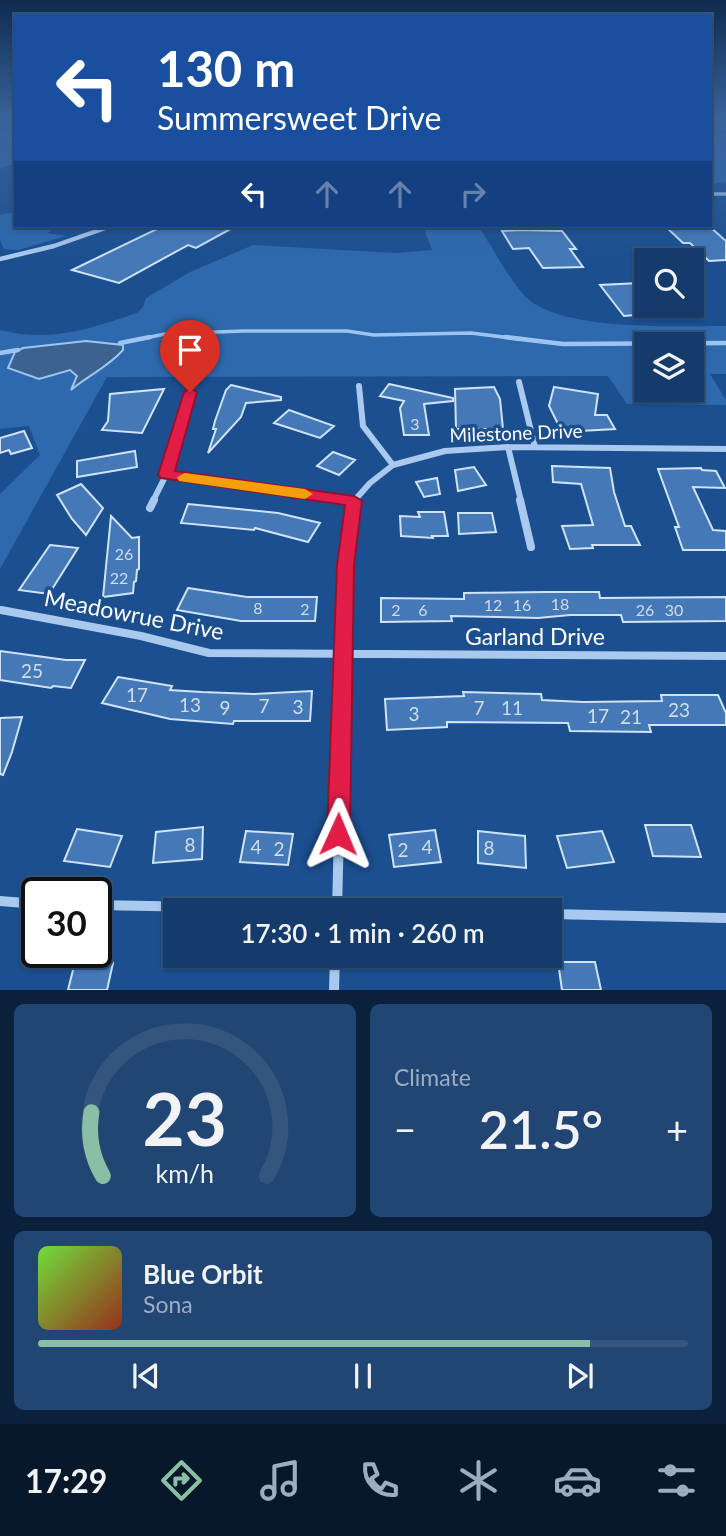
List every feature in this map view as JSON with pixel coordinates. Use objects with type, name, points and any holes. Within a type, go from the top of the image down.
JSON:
[{"type":"street","points":[[0,258],[64,243],[105,228]]},
{"type":"street","points":[[519,382],[535,447]]},
{"type":"street","points":[[359,386],[363,426],[393,465]]},
{"type":"street","points":[[150,508],[166,475],[190,392]]},
{"type":"street","points":[[508,447],[531,547]]},
{"type":"street","name":"Milestone Drive","points":[[354,501],[370,483],[393,465],[445,451],[508,447],[726,449]]},
{"type":"street","points":[[166,475],[354,501],[345,565],[337,898]]},
{"type":"street","name":"Meadowrue Drive","points":[[1,610],[128,633],[208,653],[343,656]]},
{"type":"street","name":"Garland Drive","points":[[343,656],[726,656]]},
{"type":"street","points":[[0,901],[21,903]]},
{"type":"street","points":[[112,905],[163,906]]},
{"type":"street","points":[[562,914],[726,918]]},
{"type":"street","points":[[334,990],[335,968]]},
{"type":"shaded area","points":[[0,164],[13,164],[0,169]]},
{"type":"shaded area","points":[[712,164],[726,164],[726,182],[712,184]]},
{"type":"shaded area","points":[[14,212],[14,228],[56,228],[47,233],[66,236],[18,250],[4,249],[0,240],[0,215]]},
{"type":"shaded area","points":[[424,228],[479,228],[523,294],[539,306],[561,315],[618,324],[726,326],[726,374],[710,374],[726,400],[726,405],[627,404],[608,376],[107,377],[0,569],[0,494],[40,455],[29,426],[0,429],[0,330],[18,334],[53,335],[86,329],[137,313],[146,298],[190,272],[253,245],[396,253],[432,250]],"holes":[[[23,348],[108,366],[90,374],[72,389],[77,376],[73,372],[59,372]]]},
{"type":"shaded area","points":[[86,341],[123,345],[123,350],[71,390],[77,376],[70,370],[39,379],[8,368],[15,352],[23,348]]},
{"type":"building","points":[[159,228],[232,228],[196,248],[188,245],[119,283],[72,270]]},
{"type":"building","points":[[667,228],[711,228],[726,241],[726,260],[709,261],[704,256],[704,248],[695,248],[690,243],[683,243]]},
{"type":"building","points":[[502,231],[562,231],[576,249],[570,249],[583,267],[543,268],[529,248],[513,249]]},
{"type":"building","points":[[634,284],[634,315],[624,316],[600,285]]},
{"type":"building","points":[[389,384],[453,398],[453,401],[424,404],[429,435],[404,435],[400,408],[404,401],[380,396]]},
{"type":"building","points":[[231,385],[281,397],[281,400],[246,403],[241,417],[208,453],[216,429],[213,429],[215,421],[226,390]]},
{"type":"building","points":[[494,387],[500,399],[503,429],[456,429],[455,389]]},
{"type":"building","points":[[554,387],[598,394],[595,415],[607,415],[615,429],[562,432],[549,406]]},
{"type":"building","points":[[164,389],[142,433],[102,430],[108,421],[110,394]]},
{"type":"building","points":[[289,410],[334,426],[320,438],[274,423]]},
{"type":"building","points":[[24,431],[32,448],[11,454],[9,450],[0,453],[0,438]]},
{"type":"building","points":[[135,451],[137,467],[77,477],[77,461]]},
{"type":"building","points":[[333,452],[355,460],[339,475],[317,466]]},
{"type":"building","points":[[552,466],[610,468],[614,492],[625,526],[631,526],[640,545],[592,545],[593,548],[570,549],[562,526],[593,525],[581,484],[553,482]]},
{"type":"building","points":[[474,467],[486,485],[458,491],[455,470]]},
{"type":"building","points":[[701,468],[716,471],[725,488],[693,487],[713,530],[726,531],[726,550],[683,550],[675,527],[679,527],[658,469]]},
{"type":"building","points":[[437,478],[440,494],[424,497],[416,482]]},
{"type":"building","points":[[81,484],[103,508],[86,535],[57,495]]},
{"type":"building","points":[[188,504],[278,513],[320,523],[308,542],[255,528],[181,523]]},
{"type":"building","points":[[418,512],[444,512],[448,536],[401,536],[400,516],[420,517]]},
{"type":"building","points":[[458,513],[492,513],[496,532],[459,534]]},
{"type":"building","points":[[111,516],[132,538],[139,537],[139,569],[133,593],[103,597]]},
{"type":"building","points":[[50,545],[78,548],[49,594],[19,590]]},
{"type":"building","points":[[188,588],[247,597],[317,597],[315,621],[241,621],[177,610]]},
{"type":"building","points":[[599,592],[600,598],[726,597],[726,621],[623,622],[621,615],[570,615],[538,618],[451,616],[452,621],[381,622],[381,598],[464,599],[464,593]]},
{"type":"building","points":[[0,651],[85,660],[71,688],[51,688],[0,680]]},
{"type":"building","points":[[118,677],[172,686],[170,690],[254,694],[312,691],[310,721],[234,721],[233,724],[170,719],[102,703]]},
{"type":"building","points":[[463,692],[541,694],[542,700],[583,702],[662,701],[661,695],[718,695],[726,713],[726,725],[649,725],[651,732],[570,731],[568,723],[447,722],[447,727],[387,730],[385,699],[464,696]]},
{"type":"building","points":[[22,717],[12,752],[3,775],[0,774],[0,718]]},
{"type":"building","points":[[645,825],[691,825],[701,857],[653,856]]},
{"type":"building","points":[[203,827],[202,859],[153,863],[156,832]]},
{"type":"building","points":[[77,829],[122,836],[110,867],[64,861]]},
{"type":"building","points":[[435,830],[441,862],[394,867],[389,835]]},
{"type":"building","points":[[246,831],[293,834],[288,865],[240,862]]},
{"type":"building","points":[[478,831],[525,836],[526,868],[478,863]]},
{"type":"building","points":[[602,831],[614,862],[567,868],[557,836]]},
{"type":"building","points":[[562,962],[595,962],[601,990],[562,990],[559,968],[562,968]]},
{"type":"building","points":[[74,968],[112,968],[107,990],[68,990]]},
{"type":"waterway","points":[[141,339],[165,334],[243,331],[347,331],[374,335],[471,333],[519,339]]},
{"type":"waterway","points":[[120,343],[150,337]]},
{"type":"waterway","points":[[505,337],[563,344],[726,343]]},
{"type":"waterway","points":[[0,353],[18,350]]},
{"type":"slow traffic","points":[[185,477],[305,494]]},
{"type":"route","points":[[190,392],[166,475],[354,501],[345,565],[338,834]]}]
